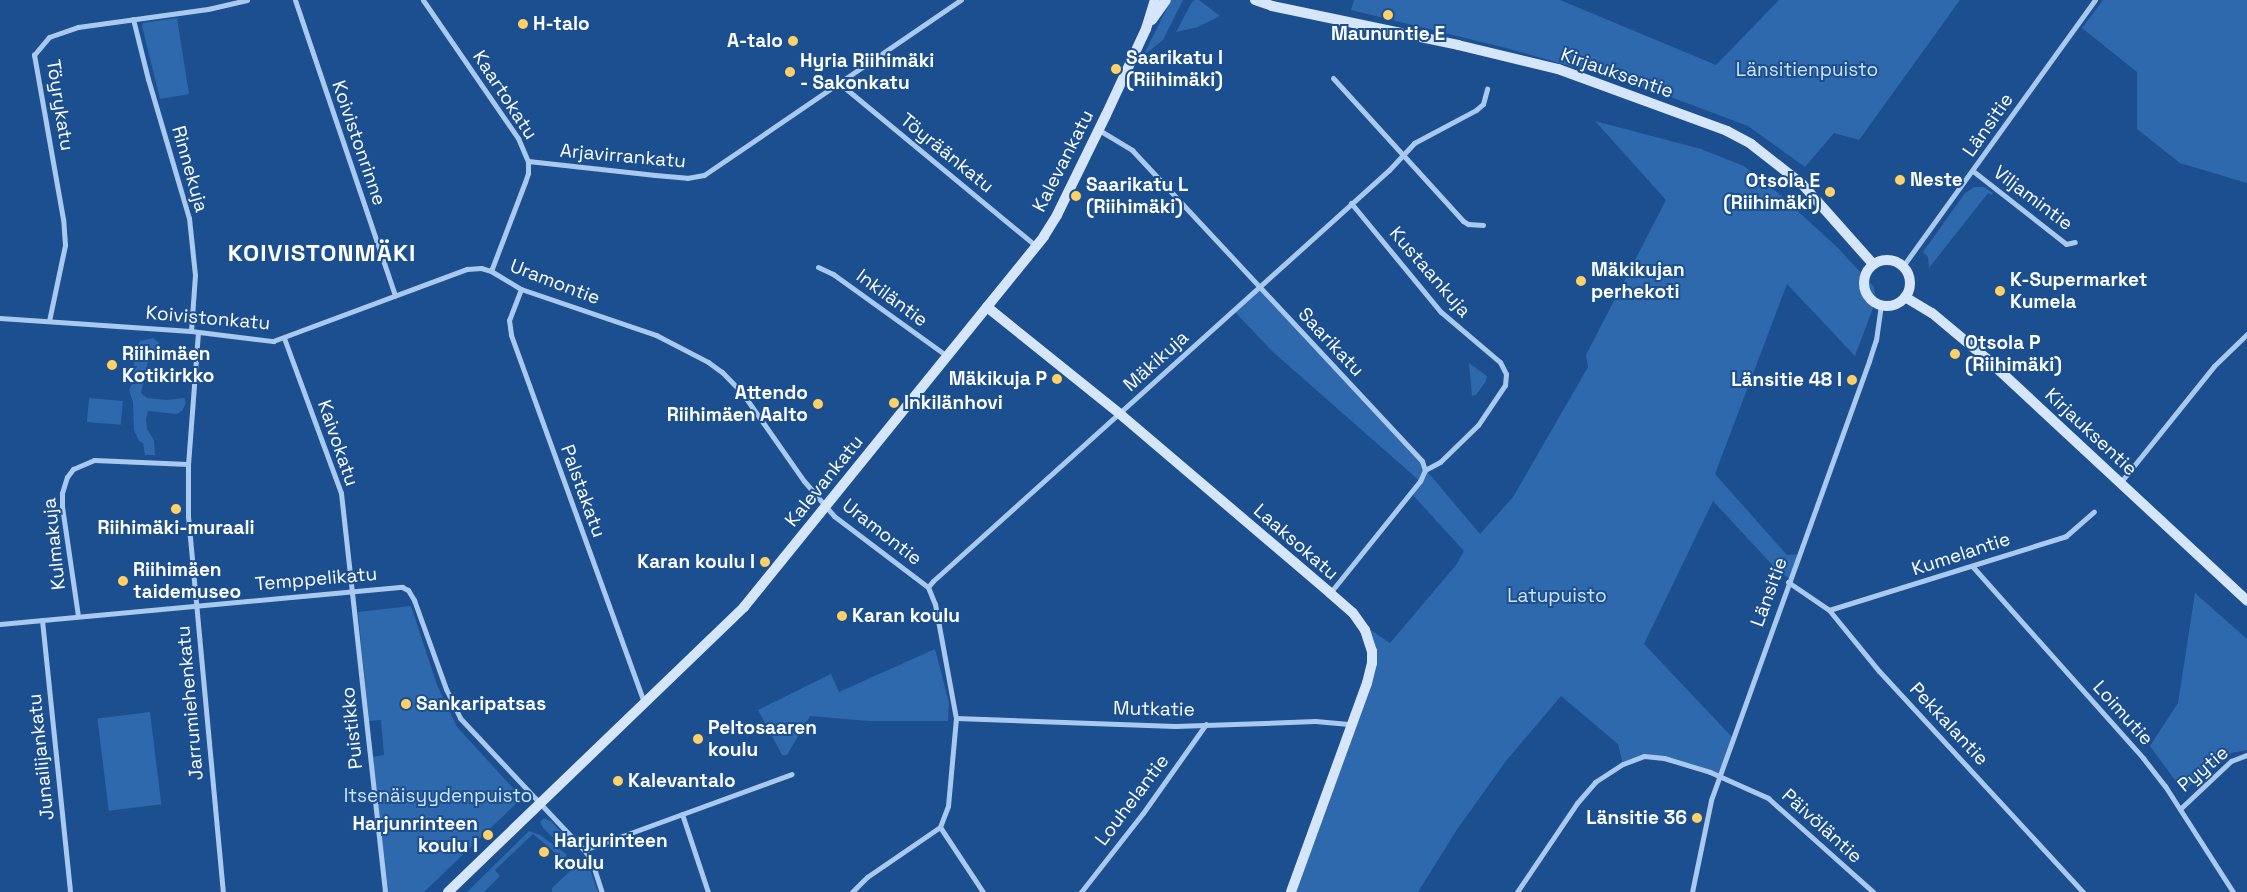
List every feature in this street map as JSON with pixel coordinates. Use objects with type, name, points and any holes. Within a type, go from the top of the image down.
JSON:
[{"type":"street","name":"Töyrykatu","points":[[49,321],[63,254],[64,237],[58,186],[34,55],[49,37],[78,27],[208,9],[247,0]]},
{"type":"street","name":"Koivistonrinne","points":[[294,0],[395,296]]},
{"type":"street","name":"Kaartokatu","points":[[423,0],[518,138],[528,161],[525,182],[491,271]]},
{"type":"street","name":"Arjavirrankatu","points":[[528,161],[697,178],[716,169],[961,0]]},
{"type":"street","name":"Kalevankatu","points":[[448,892],[744,607],[1036,246],[1057,216],[1146,29],[1155,0]]},
{"type":"street","name":"Kalevankatu","points":[[1146,29],[1166,0]]},
{"type":"street","name":"Kirjauksentie","points":[[1255,0],[1272,6],[1298,10],[1558,69],[1726,131],[1751,144],[1802,184],[1873,264]]},
{"type":"street","name":"Kirjauksentie","points":[[1281,0],[1298,10]]},
{"type":"street","name":"Länsitie","points":[[1903,266],[2095,0]]},
{"type":"street","name":"Rinnekuja","points":[[133,19],[148,79],[189,218],[195,275],[191,331]]},
{"type":"street","points":[[1333,78],[1463,221],[1468,224],[1483,225]]},
{"type":"street","name":"Töyräänkatu","points":[[839,83],[1036,246]]},
{"type":"street","name":"Mäkikuja","points":[[928,587],[1234,311],[1258,286],[1389,170],[1402,155],[1421,139],[1476,110],[1483,104],[1487,89]]},
{"type":"street","name":"Saarikatu","points":[[1098,130],[1132,150],[1412,449],[1426,470]]},
{"type":"street","name":"Viljamintie","points":[[1973,171],[2066,244],[2075,242]]},
{"type":"street","name":"Kustaankuja","points":[[1351,203],[1441,312],[1500,362],[1504,368],[1506,380],[1478,426],[1440,462],[1426,470]]},
{"type":"street","points":[[1886,259],[1894,260],[1903,266],[1911,282],[1905,297],[1895,304],[1881,305],[1869,297],[1864,283],[1868,270],[1873,264],[1886,259]]},
{"type":"street","name":"Inkiläntie","points":[[818,267],[833,274],[947,356]]},
{"type":"street","name":"Koivistonkatu","points":[[0,318],[191,331],[263,341],[284,338],[467,269],[481,268],[491,271]]},
{"type":"street","name":"Uramontie","points":[[491,271],[521,289],[656,335],[708,362],[722,372],[742,394],[804,481],[834,516],[928,587],[935,604],[956,718],[948,806],[940,827]]},
{"type":"street","name":"Palstakatu","points":[[521,289],[509,320],[511,335],[644,703]]},
{"type":"street","name":"Kirjauksentie","points":[[1905,297],[1932,313],[1960,335],[2247,601]]},
{"type":"street","name":"Länsitie","points":[[1692,892],[1711,800],[1876,340],[1881,305]]},
{"type":"street","name":"Laaksokatu","points":[[987,307],[1120,414],[1330,593],[1360,623],[1370,641],[1372,663],[1368,683],[1291,892]]},
{"type":"street","name":"Jarrumiehenkatu","points":[[198,332],[188,464],[188,516],[224,892]]},
{"type":"street","points":[[2120,483],[2214,366],[2247,334]]},
{"type":"street","name":"Kaivokatu","points":[[284,338],[338,479],[353,591]]},
{"type":"street","name":"Kulmakuja","points":[[78,616],[62,506],[62,493],[67,477],[73,470],[94,460],[188,464]]},
{"type":"street","points":[[1330,593],[1411,494],[1426,470]]},
{"type":"street","name":"Kumelantie","points":[[1829,610],[1973,567],[2066,536],[2094,512]]},
{"type":"street","name":"Loimutie","points":[[1973,567],[2144,758],[2180,809],[2233,892]]},
{"type":"street","name":"Pekkalantie","points":[[1788,582],[1829,610],[1879,671],[2084,892]]},
{"type":"street","name":"Temppelikatu","points":[[0,624],[396,587],[408,590],[414,600],[446,689],[460,718],[539,804]]},
{"type":"street","name":"Puistikko","points":[[353,591],[384,892]]},
{"type":"street","name":"Junailijankatu","points":[[42,620],[70,892]]},
{"type":"street","name":"Mutkatie","points":[[956,718],[1174,726],[1315,721],[1352,724]]},
{"type":"street","name":"Louhelantie","points":[[1081,892],[1143,813],[1206,724]]},
{"type":"street","name":"Pyytie","points":[[2180,809],[2231,761],[2247,755]]},
{"type":"street","name":"Päivöläntie","points":[[1518,892],[1577,803],[1595,782],[1635,757],[1644,756],[1664,758],[1719,776],[1775,803],[1873,892]]},
{"type":"street","points":[[584,850],[792,774]]},
{"type":"street","points":[[539,804],[591,859],[602,892]]},
{"type":"street","points":[[682,814],[708,892]]},
{"type":"street","points":[[852,892],[867,877],[940,827],[983,892]]},
{"type":"green space","points":[[1171,0],[1183,0],[1163,40],[1143,56]]},
{"type":"green space","points":[[1199,0],[1220,16],[1198,27],[1176,32],[1192,2]]},
{"type":"green space","name":"Länsitienpuisto","points":[[1354,0],[1560,0],[1716,65],[1779,0],[1960,0],[1859,140],[1834,133],[1805,167],[1748,126],[1644,87],[1506,48],[1351,10]]},
{"type":"green space","points":[[2103,0],[2247,0],[2247,183],[2180,163],[2137,129],[2137,72],[2082,28]]},
{"type":"green space","points":[[177,18],[189,94],[160,99],[142,26],[143,23]]},
{"type":"green space","name":"Latupuisto","points":[[1595,121],[1701,149],[1744,166],[1778,193],[1838,248],[1874,287],[1876,300],[1855,356],[1787,284],[1715,474],[1787,555],[1799,554],[1790,579],[1777,570],[1713,501],[1644,644],[1733,738],[1719,776],[1664,758],[1644,756],[1623,764],[1618,744],[1561,696],[1506,761],[1456,831],[1418,892],[1291,892],[1372,663],[1360,623],[1390,643],[1456,565],[1464,551],[1411,493],[1420,482],[1273,352],[1234,311],[1259,286],[1412,449],[1426,470],[1480,534],[1513,497],[1588,367],[1586,355],[1666,200]]},
{"type":"green space","points":[[1974,187],[1984,187],[1993,193],[1992,195],[1988,193],[1929,268],[1928,257],[1923,252],[1965,193]]},
{"type":"green space","points":[[153,338],[159,343],[156,354],[149,357],[141,393],[147,398],[167,400],[184,398],[186,403],[182,411],[177,414],[148,411],[146,419],[147,429],[154,440],[155,455],[145,455],[143,443],[139,441],[134,430],[133,402],[129,390],[133,383],[135,349],[140,341]]},
{"type":"green space","points":[[1469,363],[1487,376],[1486,381],[1476,395],[1472,396]]},
{"type":"green space","points":[[89,398],[123,401],[121,425],[87,422]]},
{"type":"green space","points":[[2195,593],[2247,639],[2247,750],[2231,753],[2183,791],[2150,746],[2178,703]]},
{"type":"green space","name":"Itsenäisyydenpuisto","points":[[411,606],[437,685],[457,727],[522,798],[424,892],[387,892],[373,757],[384,755],[381,720],[369,721],[358,612]]},
{"type":"green space","points":[[935,649],[949,703],[948,721],[869,721],[810,716],[787,755],[782,755],[758,710],[831,674],[839,692]]},
{"type":"green space","points":[[150,712],[161,804],[109,811],[97,718]]},
{"type":"green space","points":[[544,818],[552,822],[574,847],[571,848],[556,840],[544,829],[540,822]]},
{"type":"green space","points":[[529,831],[540,835],[566,854],[564,860],[533,834],[495,870],[500,876],[484,892],[467,892]]},
{"type":"green space","points":[[584,858],[587,861],[598,892],[552,892],[552,888]]},
{"type":"place","name":"Maununtie E","points":[[1388,15]]},
{"type":"place","name":"H-talo","points":[[523,24]]},
{"type":"place","name":"A-talo","points":[[793,41]]},
{"type":"place","name":"Saarikatu I (Riihimäki)","points":[[1116,69]]},
{"type":"place","name":"Hyria Riihimäki - Sakonkatu","points":[[790,72]]},
{"type":"place","name":"Neste","points":[[1900,180]]},
{"type":"place","name":"Otsola E (Riihimäki)","points":[[1830,192]]},
{"type":"place","name":"Saarikatu L (Riihimäki)","points":[[1076,196]]},
{"type":"place","name":"Mäkikujan perhekoti","points":[[1581,281]]},
{"type":"place","name":"K-Supermarket Kumela","points":[[2000,291]]},
{"type":"place","name":"Otsola P (Riihimäki)","points":[[1955,354]]},
{"type":"place","name":"Riihimäen Kotikirkko","points":[[112,365]]},
{"type":"place","name":"Mäkikuja P","points":[[1057,379]]},
{"type":"place","name":"Länsitie 48 I","points":[[1852,380]]},
{"type":"place","name":"Inkilänhovi","points":[[894,403]]},
{"type":"place","name":"Attendo Riihimäen Aalto","points":[[818,404]]},
{"type":"place","name":"Riihimäki-muraali","points":[[176,509]]},
{"type":"place","name":"Karan koulu I","points":[[765,562]]},
{"type":"place","name":"Riihimäen taidemuseo","points":[[123,581]]},
{"type":"place","name":"Karan koulu","points":[[842,616]]},
{"type":"place","name":"Sankaripatsas","points":[[406,704]]},
{"type":"place","name":"Peltosaaren koulu","points":[[698,739]]},
{"type":"place","name":"Kalevantalo","points":[[618,781]]},
{"type":"place","name":"Länsitie 36","points":[[1697,818]]},
{"type":"place","name":"Harjunrinteen koulu I","points":[[488,835]]},
{"type":"place","name":"Harjurinteen koulu","points":[[544,852]]},
{"type":"district","name":"KOIVISTONMÄKI","points":[[322,253]]}]
